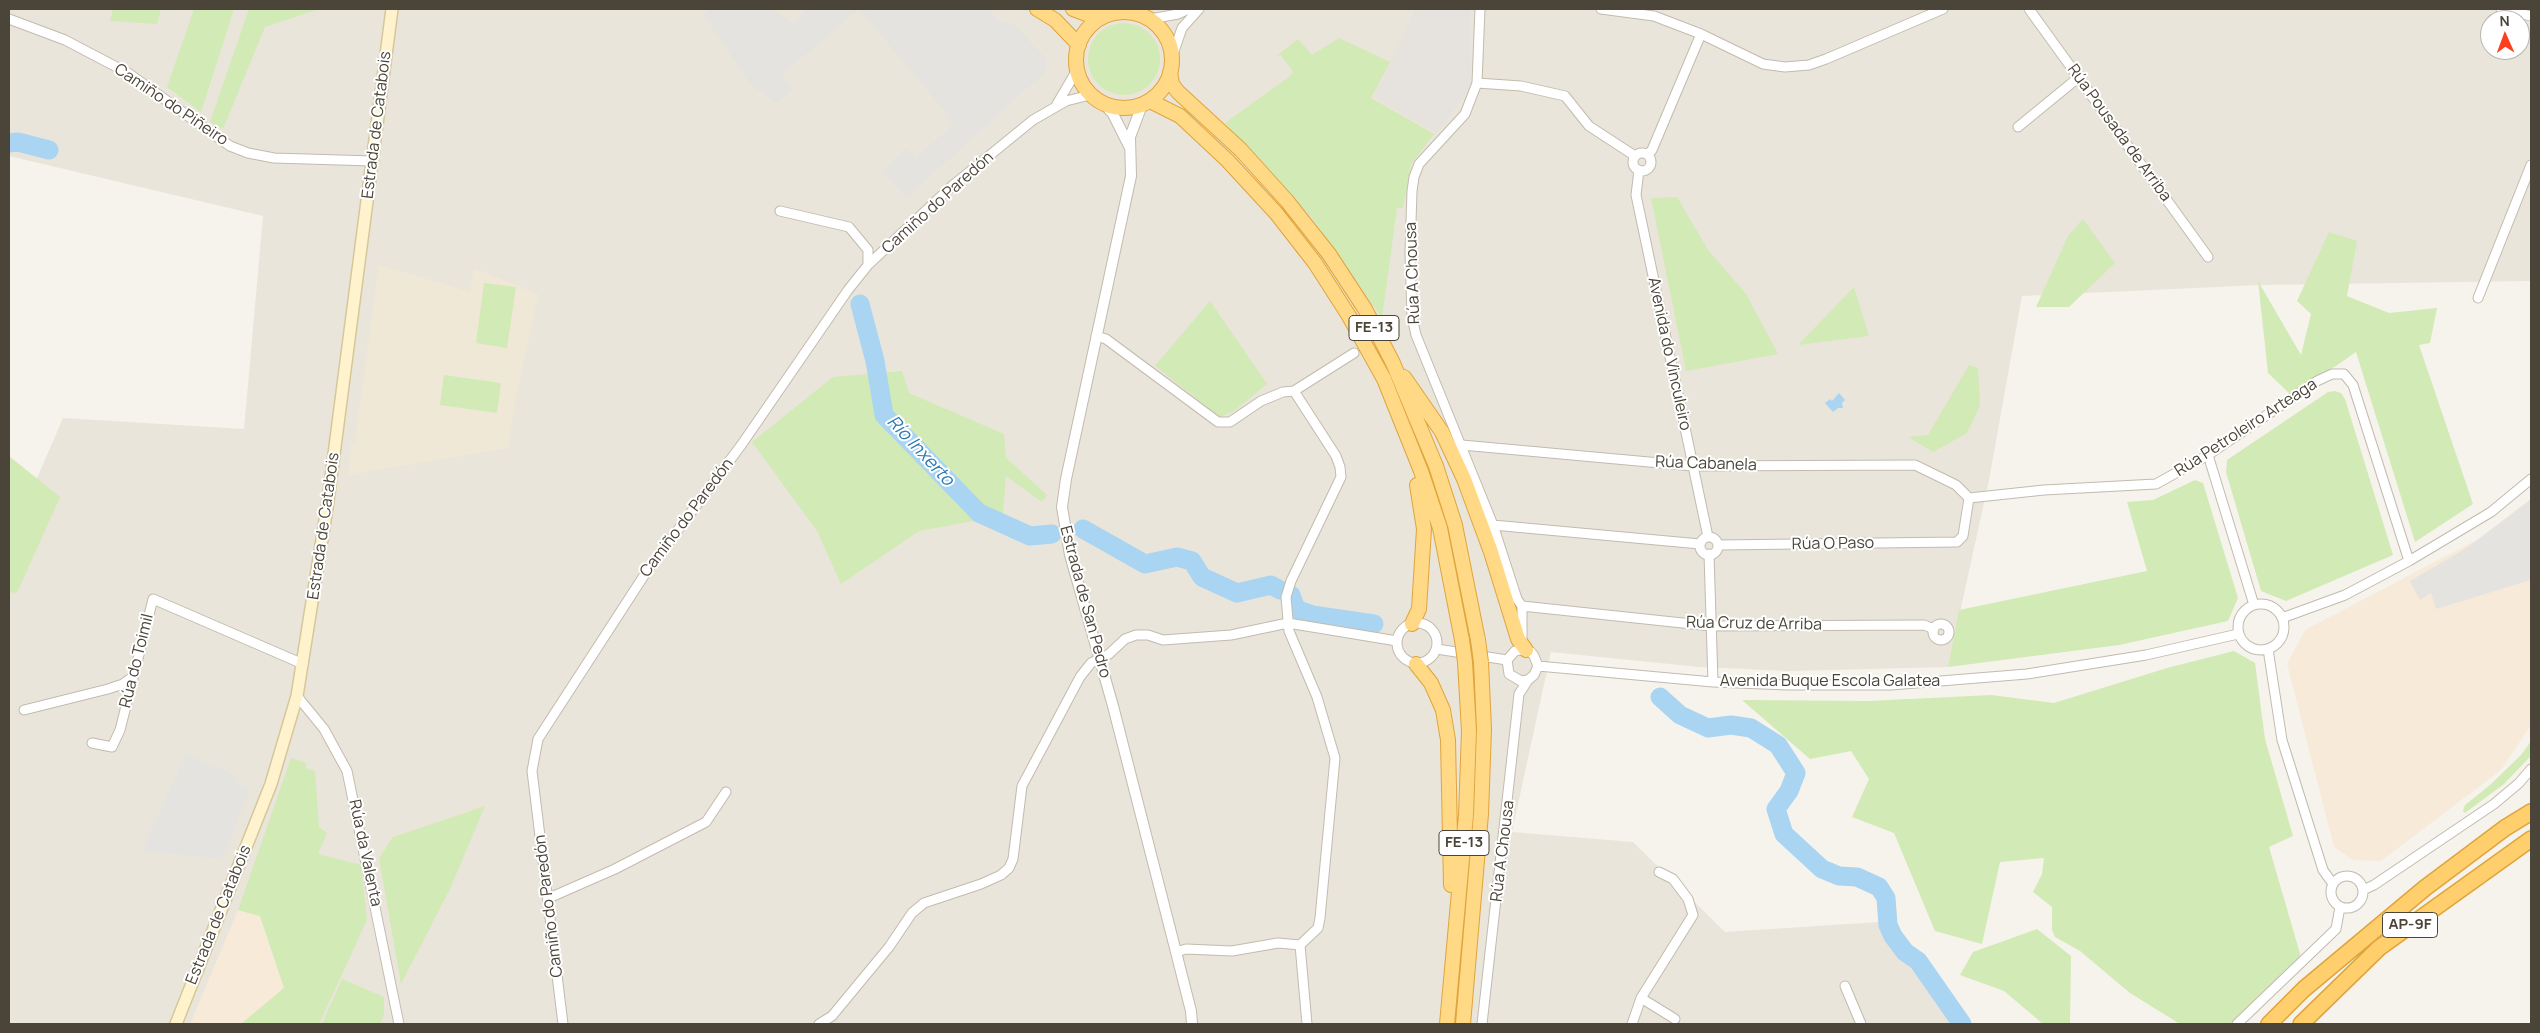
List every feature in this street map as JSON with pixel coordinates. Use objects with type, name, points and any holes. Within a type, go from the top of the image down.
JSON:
[{"type":"highway","points":[[1037,9],[1055,20],[1079,45]]},
{"type":"highway","points":[[1073,9],[1089,15],[1102,17],[1124,12],[1138,14],[1150,19],[1166,35],[1172,57],[1170,72],[1161,91],[1146,103],[1115,107],[1104,104],[1090,95],[1080,81],[1077,70],[1079,45],[1085,32],[1102,17]]},
{"type":"highway","name":"FE-13","points":[[1170,72],[1172,84],[1178,92],[1241,150],[1287,201],[1329,254],[1365,309],[1393,363],[1436,466],[1447,500],[1467,576],[1478,640],[1481,662],[1484,729],[1482,814],[1463,1024]]},
{"type":"highway","name":"FE-13","points":[[1146,103],[1180,116],[1228,161],[1276,213],[1315,263],[1349,316],[1384,378],[1399,412],[1440,528],[1462,640],[1465,662],[1468,731],[1466,815],[1447,1024]]},
{"type":"highway","points":[[1393,363],[1413,387],[1442,432],[1464,479],[1491,552],[1518,639],[1524,648]]},
{"type":"highway","points":[[1399,412],[1404,450],[1420,493],[1424,518],[1419,609],[1412,624]]},
{"type":"highway","points":[[1416,664],[1431,683],[1443,710],[1448,740],[1453,958]]},
{"type":"highway","name":"AP-9F","points":[[2269,1024],[2304,989],[2426,888],[2505,828],[2531,812]]},
{"type":"highway","name":"AP-9F","points":[[2301,1024],[2379,948],[2531,839]]},
{"type":"main road","name":"Estrada de Catabois","points":[[176,1024],[271,784],[297,696],[304,664],[330,489],[392,9]]},
{"type":"street","points":[[1150,19],[1178,14],[1189,9]]},
{"type":"street","points":[[1172,57],[1182,28],[1199,9]]},
{"type":"street","name":"Rúa A Chousa","points":[[1480,9],[1477,83],[1465,114],[1420,164],[1412,191],[1412,317],[1416,335],[1462,444],[1520,602],[1524,648]]},
{"type":"street","points":[[1601,9],[1654,16],[1701,34],[1763,64],[1785,66],[1809,65],[1943,9]]},
{"type":"street","name":"Rúa Pousada de Arriba","points":[[2029,9],[2208,256]]},
{"type":"street","points":[[2501,9],[2531,16]]},
{"type":"street","name":"Camiño do Piñeiro","points":[[9,19],[65,40],[128,73],[230,146],[248,153],[274,158],[372,161]]},
{"type":"street","points":[[1648,154],[1656,141],[1701,34]]},
{"type":"street","points":[[1053,108],[1062,98],[1077,70]]},
{"type":"street","points":[[2018,127],[2079,77]]},
{"type":"street","points":[[1477,83],[1521,86],[1565,96],[1589,126],[1635,156]]},
{"type":"street","points":[[1053,108],[1079,97],[1090,95]]},
{"type":"street","points":[[1129,147],[1136,118],[1146,103]]},
{"type":"street","points":[[1104,104],[1112,114],[1129,147]]},
{"type":"street","name":"Camiño do Paredón","points":[[563,1024],[532,771],[538,739],[645,574],[742,444],[848,290],[868,265],[952,186],[1033,120],[1053,108]]},
{"type":"street","name":"Estrada de San Pedro","points":[[1129,147],[1131,176],[1066,479],[1062,507],[1070,555],[1176,952],[1191,1011],[1192,1024]]},
{"type":"street","points":[[1642,152],[1648,154],[1651,159],[1649,167],[1639,170],[1633,164],[1635,156],[1642,152]]},
{"type":"street","points":[[2478,298],[2531,165]]},
{"type":"street","name":"Avenida do Vinculeiro","points":[[1639,170],[1636,195],[1708,537]]},
{"type":"street","points":[[780,211],[849,227],[868,250],[868,265]]},
{"type":"street","points":[[1096,336],[1106,339],[1218,422],[1230,422],[1261,401],[1283,392],[1294,391],[1354,353]]},
{"type":"street","name":"Rúa Petroleiro Arteaga","points":[[1969,498],[2044,490],[2156,484],[2208,455],[2317,381],[2332,374],[2344,374],[2353,385],[2410,562]]},
{"type":"street","points":[[1176,952],[1186,949],[1232,951],[1278,943],[1300,945],[1314,934],[1319,923],[1335,758],[1317,697],[1288,623],[1286,597],[1291,581],[1341,477],[1336,456],[1294,391]]},
{"type":"street","name":"Rúa Cabanela","points":[[1462,444],[1693,466],[1915,465],[1963,490],[1969,498]]},
{"type":"street","points":[[2208,455],[2254,605]]},
{"type":"street","points":[[2282,618],[2345,595],[2410,562],[2491,512],[2531,479]]},
{"type":"street","name":"Rúa O Paso","points":[[1718,545],[1957,542],[1963,536],[1969,498]]},
{"type":"street","points":[[1493,525],[1700,544]]},
{"type":"street","points":[[1708,537],[1715,539],[1718,545],[1716,552],[1709,554],[1703,552],[1700,544],[1708,537]]},
{"type":"street","points":[[1709,554],[1713,682]]},
{"type":"street","name":"Rúa do Toimil","points":[[92,743],[112,747],[120,730],[153,599],[304,664]]},
{"type":"street","name":"Rúa Cruz de Arriba","points":[[1520,602],[1711,626],[1924,625],[1934,629]]},
{"type":"street","points":[[2254,605],[2268,605],[2279,612],[2282,618],[2282,636],[2268,649],[2254,649],[2242,641],[2238,634],[2238,620],[2242,613],[2254,605]]},
{"type":"street","points":[[819,1024],[832,1016],[889,947],[912,914],[924,903],[981,884],[1001,875],[1008,868],[1012,859],[1022,786],[1080,677],[1091,663],[1109,654],[1126,639],[1136,635],[1148,635],[1163,640],[1230,635],[1288,623],[1397,641]]},
{"type":"street","points":[[1412,624],[1428,626],[1434,633],[1437,648],[1434,655],[1425,662],[1416,664],[1408,662],[1402,656],[1397,641],[1404,628],[1412,624]]},
{"type":"street","name":"Avenida Buque Escola Galatea","points":[[1538,666],[1713,682],[1797,685],[1948,682],[2027,674],[2146,655],[2238,634]]},
{"type":"street","points":[[1437,648],[1507,660]]},
{"type":"street","points":[[1524,648],[1534,656],[1538,666],[1534,675],[1528,680],[1521,681],[1509,674],[1507,660],[1515,651],[1524,648]]},
{"type":"street","points":[[2268,649],[2282,740],[2323,870],[2333,884]]},
{"type":"street","points":[[24,710],[108,689],[123,684],[134,676]]},
{"type":"street","name":"Rúa A Chousa","points":[[1482,1024],[1519,694],[1528,680]]},
{"type":"street","name":"Rúa da Valenta","points":[[297,696],[324,729],[347,771],[400,1024]]},
{"type":"street","points":[[2363,890],[2374,885],[2494,804],[2520,783],[2531,769]]},
{"type":"street","points":[[549,898],[615,869],[706,822],[726,792]]},
{"type":"street","points":[[1632,1024],[1641,998],[1693,916],[1688,899],[1673,879],[1659,872]]},
{"type":"street","points":[[2351,877],[2360,883],[2363,890],[2363,895],[2356,905],[2349,908],[2340,907],[2331,898],[2330,893],[2333,884],[2339,878],[2351,877]]},
{"type":"street","points":[[2237,1024],[2336,929],[2340,907]]},
{"type":"street","points":[[1300,945],[1307,1024]]},
{"type":"street","points":[[1845,986],[1861,1024]]},
{"type":"street","points":[[1641,998],[1675,1019]]},
{"type":"shaded area","points":[[9,9],[2531,9],[2531,281],[2259,285],[2022,296],[1989,480],[1948,667],[1790,671],[1699,667],[1551,652],[1512,832],[1633,842],[1725,932],[1894,921],[1967,1024],[9,1024],[9,543],[63,418],[244,429],[263,216],[9,156]]},
{"type":"shaded area","points":[[711,9],[771,9],[795,24],[806,9],[859,9],[781,75],[793,90],[777,103],[752,86],[704,15]]},
{"type":"shaded area","points":[[859,9],[987,9],[1001,22],[1012,23],[1045,58],[1045,72],[907,197],[882,171],[906,149],[915,159],[953,125],[944,115],[946,112]]},
{"type":"shaded area","points":[[1416,9],[1470,9],[1471,85],[1437,133],[1374,97]]},
{"type":"shaded area","points":[[379,265],[470,292],[474,268],[538,294],[513,411],[508,448],[349,475],[351,442],[355,443]]},
{"type":"shaded area","points":[[2531,499],[2531,580],[2436,609],[2431,593],[2420,600],[2410,581],[2468,547]]},
{"type":"shaded area","points":[[2531,500],[2531,725],[2501,770],[2381,861],[2353,860],[2334,847],[2287,664],[2305,630],[2503,526]]},
{"type":"shaded area","points":[[186,753],[236,776],[234,782],[250,789],[222,859],[142,851]]},
{"type":"shaded area","points":[[238,910],[260,916],[285,988],[241,1024],[190,1024]]},
{"type":"green space","points":[[113,9],[161,9],[157,24],[110,21]]},
{"type":"green space","points":[[194,9],[234,9],[201,112],[167,87]]},
{"type":"green space","points":[[249,9],[319,9],[265,27],[223,129],[210,122]]},
{"type":"green space","points":[[1124,23],[1144,29],[1154,39],[1160,59],[1154,79],[1144,89],[1124,95],[1104,89],[1094,79],[1088,59],[1094,39],[1104,29]]},
{"type":"green space","points":[[1339,38],[1390,62],[1371,98],[1434,134],[1411,164],[1403,208],[1397,208],[1382,318],[1312,218],[1225,123],[1289,77],[1293,72],[1281,55],[1275,57],[1298,39],[1312,55]]},
{"type":"green space","points":[[1677,197],[1708,250],[1746,294],[1778,354],[1686,371],[1651,198]]},
{"type":"green space","points":[[2083,219],[2115,263],[2069,307],[2036,307],[2068,236]]},
{"type":"green space","points":[[2329,232],[2357,241],[2347,296],[2389,313],[2437,308],[2430,343],[2419,345],[2473,504],[2415,542],[2356,352],[2336,366],[2289,393],[2268,373],[2258,281],[2301,355],[2311,314],[2297,301]]},
{"type":"green space","points":[[484,283],[516,287],[507,348],[476,343]]},
{"type":"green space","points":[[1854,287],[1869,336],[1798,345]]},
{"type":"green space","points":[[1210,301],[1267,384],[1234,411],[1220,417],[1155,366]]},
{"type":"green space","points":[[1969,365],[1978,368],[1980,406],[1967,433],[1933,452],[1908,437],[1928,435]]},
{"type":"green space","points":[[902,371],[909,393],[1004,434],[1006,458],[1047,495],[1042,502],[1006,476],[1002,525],[984,519],[919,531],[841,584],[817,531],[752,442],[833,377]]},
{"type":"green space","points":[[444,375],[501,383],[497,413],[440,405]]},
{"type":"green space","points":[[2335,391],[2341,393],[2345,399],[2393,555],[2286,601],[2261,591],[2226,472],[2227,460],[2328,392]]},
{"type":"green space","points":[[9,456],[60,497],[17,593],[9,592]]},
{"type":"green space","points":[[2195,480],[2203,483],[2238,598],[2228,621],[2119,645],[1948,667],[1959,610],[2147,571],[2127,502],[2153,500]]},
{"type":"green space","points":[[2234,651],[2255,663],[2265,739],[2293,836],[2269,847],[2301,957],[2232,1024],[2180,1024],[2130,993],[2080,951],[2055,937],[2052,930],[2052,907],[2033,892],[2042,874],[2044,858],[2000,862],[1982,944],[1935,931],[1894,833],[1852,817],[1869,779],[1851,751],[1810,759],[1742,700],[1868,701],[1991,695],[2054,703],[2167,668]]},
{"type":"green space","points":[[2531,741],[2531,756],[2504,784],[2465,813],[2463,811],[2465,805],[2489,786],[2521,755]]},
{"type":"green space","points":[[291,758],[306,763],[306,768],[315,771],[319,827],[327,833],[318,854],[361,865],[367,920],[319,1024],[241,1024],[284,988],[260,916],[238,910]]},
{"type":"green space","points":[[485,806],[450,889],[401,984],[379,858],[393,837]]},
{"type":"green space","points":[[2037,929],[2071,956],[2070,1024],[2043,1024],[2004,991],[1960,975],[1973,952]]},
{"type":"green space","points":[[342,979],[384,997],[384,1015],[380,1024],[322,1024]]},
{"type":"water","points":[[1839,393],[1845,400],[1842,403],[1843,408],[1838,408],[1833,412],[1825,403],[1830,399],[1832,401]]},
{"type":"waterway","points":[[9,143],[18,142],[49,150]]},
{"type":"waterway","name":"Río Inxerto","points":[[860,304],[875,361],[884,415],[979,513],[1030,536],[1052,534]]},
{"type":"waterway","name":"Río Inxerto","points":[[1083,529],[1145,564],[1177,557],[1192,561],[1202,577],[1237,593],[1271,585],[1280,590]]},
{"type":"waterway","name":"Río Inxerto","points":[[1291,595],[1296,609],[1312,615],[1374,624]]},
{"type":"waterway","name":"Río Inxerto","points":[[1660,697],[1680,715],[1708,728],[1731,725],[1751,728],[1778,745],[1796,773],[1789,791],[1776,809],[1784,834],[1822,869],[1839,876],[1857,877],[1879,887],[1886,898],[1888,925],[1893,936],[1905,952],[1918,961],[1962,1024]]}]
